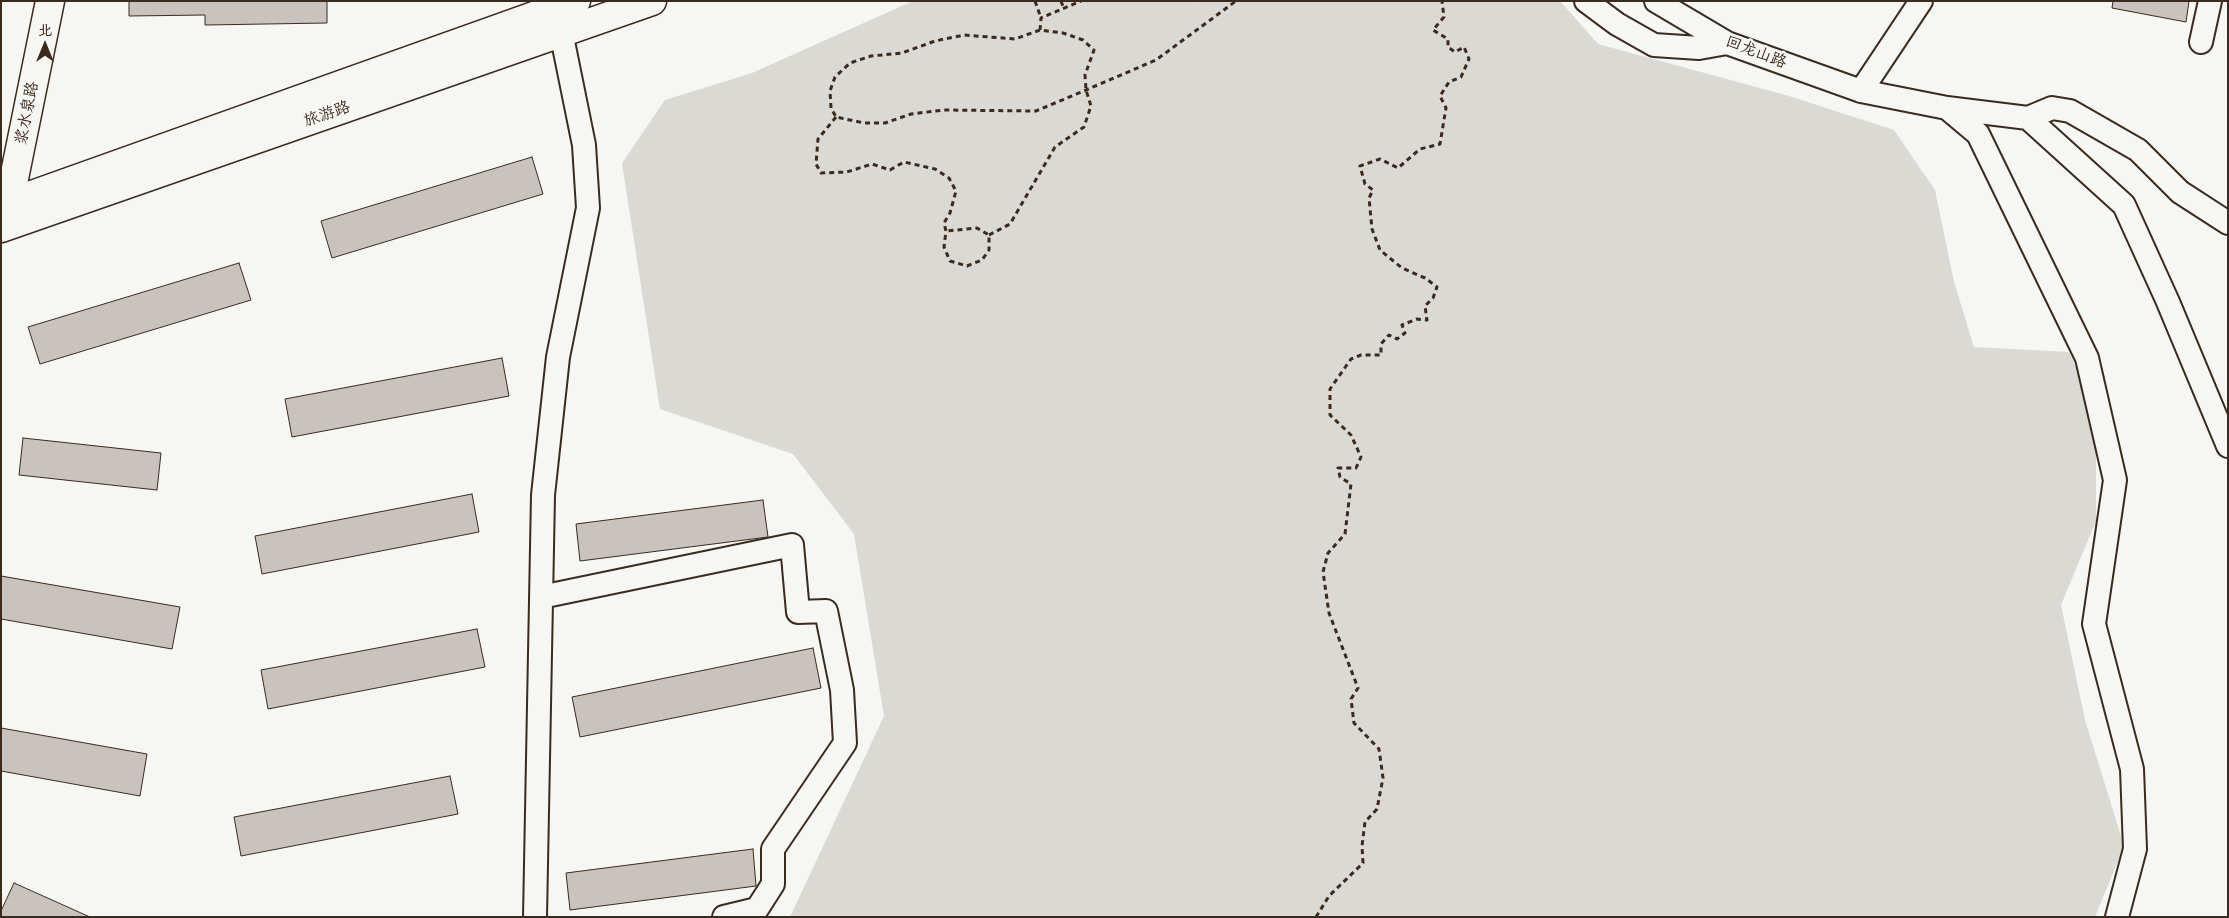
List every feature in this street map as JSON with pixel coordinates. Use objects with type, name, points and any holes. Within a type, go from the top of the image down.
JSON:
[{"type":"main road","name":"浆水泉路","points":[[3,215],[50,1]]},
{"type":"main road","name":"旅游路","points":[[3,215],[564,14],[652,1]]},
{"type":"street","points":[[1586,1],[1617,24],[1654,45],[1699,48],[1727,43]]},
{"type":"street","name":"回龙山路","points":[[1656,1],[1727,43],[1861,91],[1947,108],[2028,118]]},
{"type":"street","points":[[1861,91],[1921,1]]},
{"type":"street","points":[[2202,42],[2210,1]]},
{"type":"street","points":[[535,917],[542,495],[558,357],[588,208],[584,145],[564,14]]},
{"type":"street","points":[[1947,108],[1978,134],[2087,358],[2115,480],[2094,624],[2132,769],[2135,849],[2117,917]]},
{"type":"street","points":[[2228,223],[2180,192],[2138,150],[2070,111],[2052,108],[2028,118],[2124,205],[2168,302],[2228,447]]},
{"type":"street","points":[[541,597],[792,545],[798,612],[826,611],[842,690],[845,743],[773,849],[773,884],[756,910],[724,917]]},
{"type":"path","points":[[1035,1],[1042,18],[1040,30]]},
{"type":"path","points":[[1061,1],[1064,9]]},
{"type":"path","points":[[1042,18],[1081,1]]},
{"type":"path","points":[[989,235],[1010,224],[1055,146],[1084,127],[1091,106],[1086,90],[1086,75],[1094,50],[1083,40],[1063,33],[1040,30],[1016,39],[964,35],[935,41],[902,54],[871,56],[850,63],[835,77],[830,91],[831,108],[836,117],[864,123],[886,123],[910,114],[944,110],[1036,111],[1086,90],[1156,60],[1236,1]]},
{"type":"path","points":[[1316,917],[1329,896],[1363,863],[1362,846],[1366,822],[1377,809],[1383,778],[1379,749],[1354,723],[1350,699],[1358,688],[1329,613],[1323,572],[1328,553],[1345,534],[1350,484],[1340,476],[1338,468],[1356,468],[1361,457],[1351,434],[1330,415],[1330,390],[1351,360],[1361,355],[1381,355],[1381,344],[1389,335],[1397,339],[1405,333],[1402,325],[1417,319],[1427,320],[1425,306],[1434,298],[1437,287],[1425,278],[1402,268],[1380,250],[1372,229],[1369,198],[1373,190],[1365,184],[1360,166],[1380,159],[1398,168],[1420,149],[1440,144],[1446,108],[1440,96],[1449,82],[1461,78],[1469,60],[1464,47],[1455,52],[1448,47],[1448,39],[1434,30],[1444,17],[1442,1]]},
{"type":"path","points":[[836,117],[818,139],[816,164],[822,173],[846,172],[872,164],[890,170],[904,162],[935,169],[949,178],[956,191],[950,213],[944,223],[946,231],[944,247],[950,261],[967,266],[982,260],[989,250],[989,235]]},
{"type":"path","points":[[946,231],[976,228],[989,235]]},
{"type":"shaded area","points":[[913,1],[1195,1],[1198,3],[1199,1],[1560,1],[1598,44],[1789,96],[1894,130],[1935,190],[1954,282],[1974,347],[2069,352],[2096,411],[2096,521],[2061,605],[2085,720],[2124,846],[2095,917],[790,917],[884,716],[854,534],[793,454],[660,409],[622,163],[665,100],[752,73]]},
{"type":"building","points":[[129,1],[327,1],[327,23],[205,25],[205,15],[129,16]]},
{"type":"building","points":[[2113,1],[2189,1],[2186,22],[2112,8]]},
{"type":"building","points":[[532,157],[543,194],[332,258],[321,221]]},
{"type":"building","points":[[239,263],[251,300],[40,364],[28,327]]},
{"type":"building","points":[[502,358],[509,396],[292,437],[285,399]]},
{"type":"building","points":[[23,438],[161,453],[157,490],[19,475]]},
{"type":"building","points":[[472,494],[479,532],[262,574],[255,536]]},
{"type":"building","points":[[763,500],[768,537],[580,561],[576,524]]},
{"type":"building","points":[[1,576],[180,607],[172,649],[1,619]]},
{"type":"building","points":[[477,629],[485,667],[268,709],[261,670]]},
{"type":"building","points":[[813,648],[821,688],[580,737],[572,697]]},
{"type":"building","points":[[1,728],[147,754],[140,796],[1,771]]},
{"type":"building","points":[[450,776],[458,814],[241,856],[234,817]]},
{"type":"building","points":[[753,849],[756,886],[570,910],[566,873]]},
{"type":"building","points":[[14,883],[90,917],[1,917],[1,911]]}]
